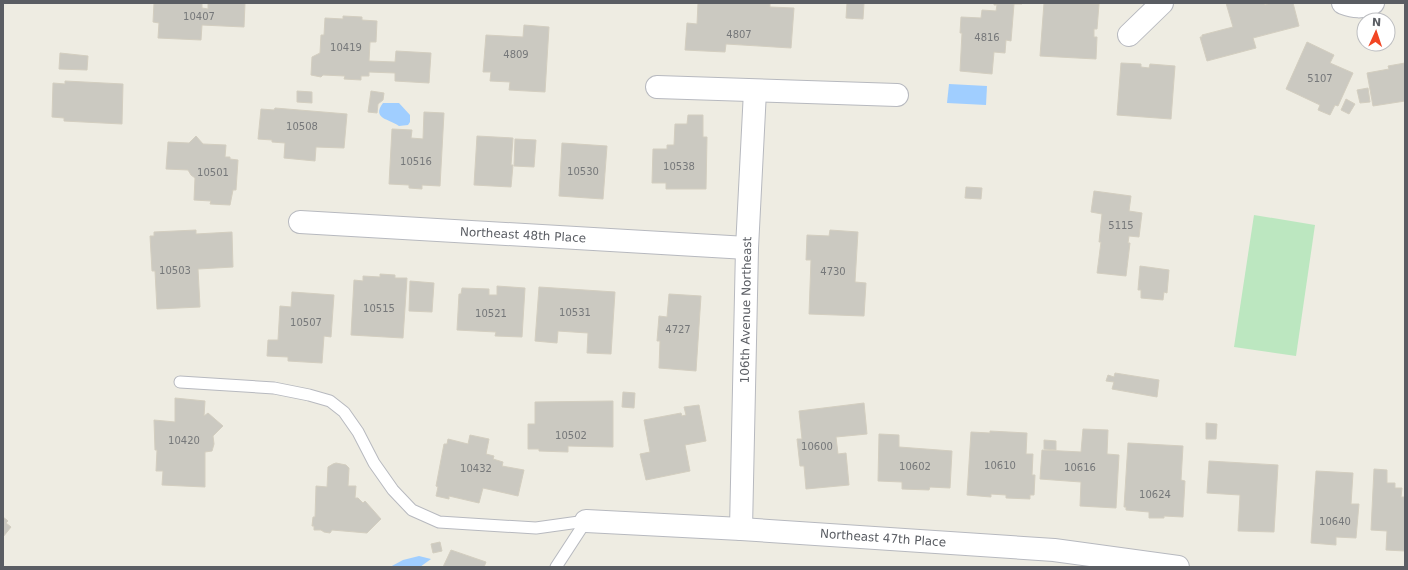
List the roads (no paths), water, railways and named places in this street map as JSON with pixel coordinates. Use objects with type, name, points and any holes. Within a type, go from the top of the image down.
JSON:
[{"type":"street","points":[[1129,35],[1162,3]]},
{"type":"street","points":[[1343,3],[1354,7],[1365,7],[1373,3]]},
{"type":"street","points":[[658,87],[898,95]]},
{"type":"street","name":"106th Avenue Northeast","points":[[741,529],[747,248],[755,91]]},
{"type":"street","name":"Northeast 48th Place","points":[[300,222],[747,248]]},
{"type":"street","name":"Northeast 47th Place","points":[[586,520],[1054,550],[1178,567]]},
{"type":"lane","points":[[180,382],[274,388],[309,394],[330,401],[344,412],[358,432],[374,463],[393,490],[412,510],[439,522],[536,528],[586,520]]},
{"type":"lane","points":[[556,567],[586,520]]},
{"type":"water","points":[[949,84],[987,86],[986,105],[947,103]]},
{"type":"water","points":[[383,103],[399,103],[410,115],[410,122],[408,125],[399,126],[383,118],[379,112]]},
{"type":"water","points":[[419,556],[431,559],[420,567],[390,567],[403,560]]}]
